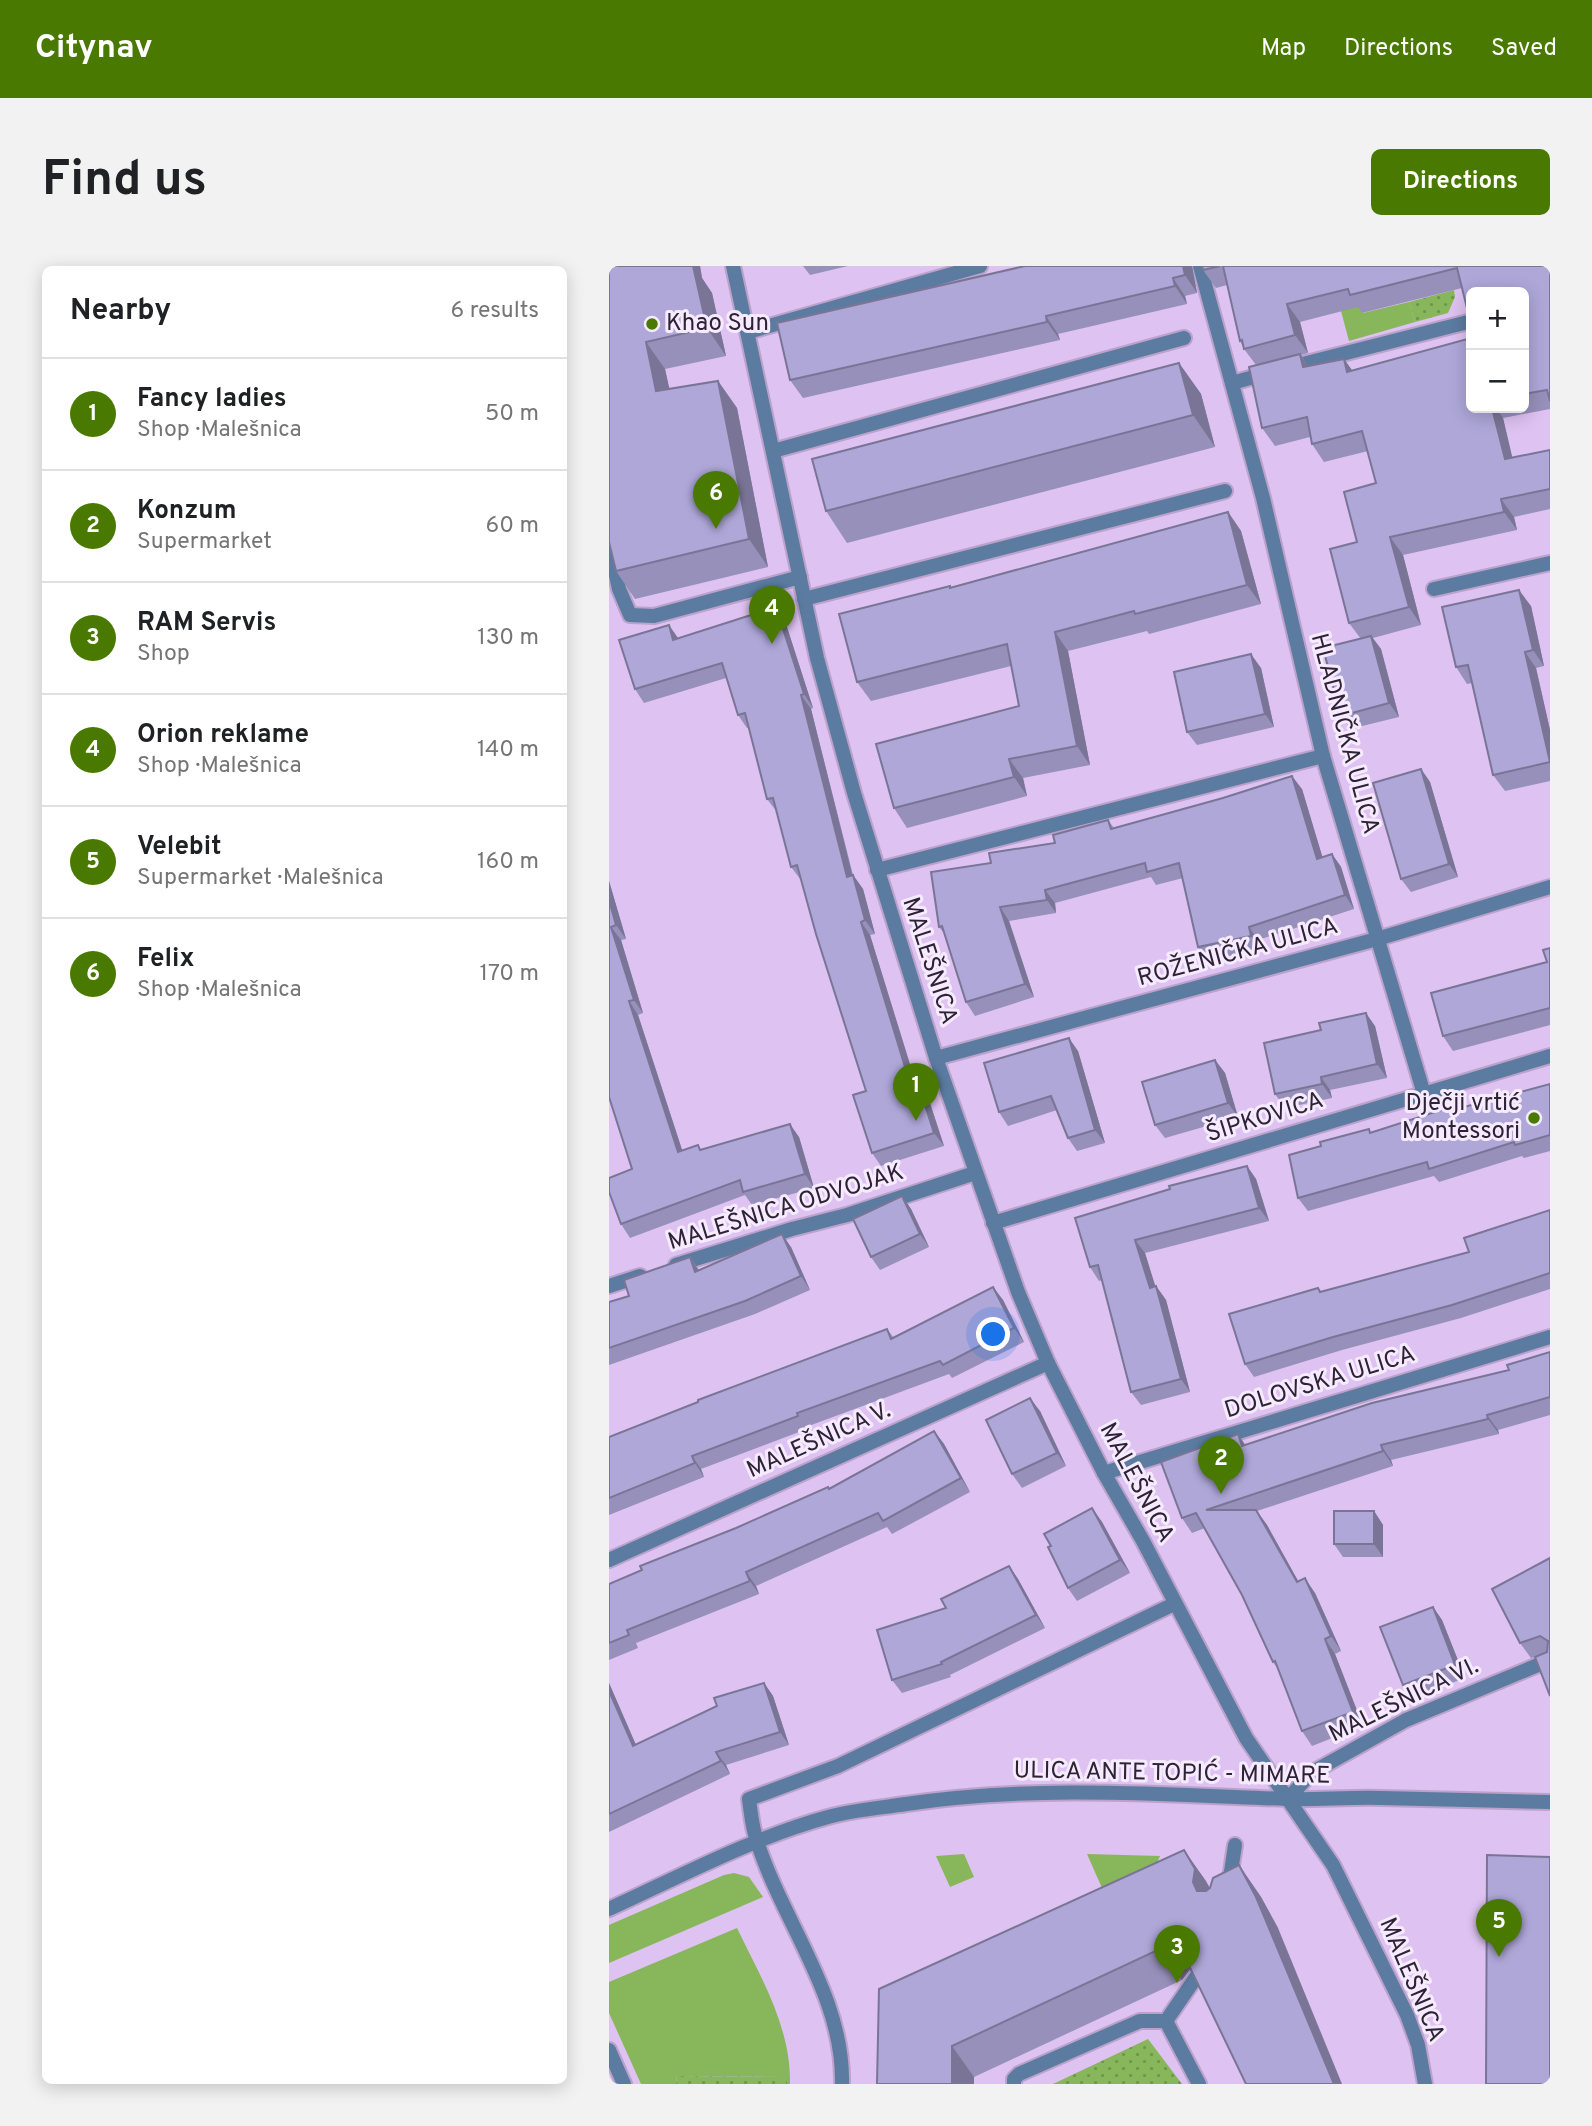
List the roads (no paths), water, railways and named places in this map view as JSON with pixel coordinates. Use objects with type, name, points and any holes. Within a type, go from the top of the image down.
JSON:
[{"type":"street","name":"MALEŠNICA","points":[[733,266],[821,671],[877,870],[936,1058],[993,1223],[1048,1363],[1104,1473],[1143,1541],[1246,1738],[1333,1865],[1391,1981],[1418,2045],[1425,2084]]},
{"type":"street","points":[[748,332],[980,266]]},
{"type":"street","name":"HLADNIČKA ULICA","points":[[1200,266],[1263,498],[1323,756],[1425,1094]]},
{"type":"street","points":[[1232,383],[1466,323]]},
{"type":"street","points":[[772,451],[1184,338]]},
{"type":"street","points":[[804,599],[1225,491]]},
{"type":"street","points":[[609,544],[619,590],[630,615],[653,616],[800,577]]},
{"type":"street","points":[[1434,590],[1550,563]]},
{"type":"street","name":"MALEŠNICA","points":[[877,870],[1323,756]]},
{"type":"street","name":"ROŽENIČKA ULICA","points":[[936,1058],[1377,939],[1550,887]]},
{"type":"street","name":"ŠIPKOVICA","points":[[993,1223],[1550,1056]]},
{"type":"street","name":"MALEŠNICA ODVOJAK","points":[[609,1286],[792,1229],[847,1215],[975,1172]]},
{"type":"street","name":"DOLOVSKA ULICA","points":[[1104,1473],[1550,1337]]},
{"type":"street","name":"MALEŠNICA V.","points":[[609,1560],[1048,1363]]},
{"type":"street","points":[[842,2084],[838,2036],[829,2007],[757,1841],[749,1799],[838,1766],[1174,1604]]},
{"type":"street","name":"MALEŠNICA VI.","points":[[1288,1799],[1311,1773],[1406,1720],[1550,1660]]},
{"type":"street","name":"ULICA ANTE TOPIĆ - MIMARE","points":[[609,1909],[757,1841],[830,1816],[930,1801],[1005,1794],[1105,1792],[1197,1793],[1288,1799],[1550,1802]]},
{"type":"street","points":[[1227,1900],[1235,1845]]},
{"type":"street","points":[[1166,2021],[1199,1973]]},
{"type":"street","points":[[1014,2084],[1014,2079],[1020,2074],[1140,2021],[1166,2021]]},
{"type":"street","points":[[1166,2021],[1199,2084]]},
{"type":"street","points":[[609,2050],[624,2084]]},
{"type":"place","name":"Khao Sun","points":[[652,324]]},
{"type":"place","name":"Felix","points":[[716,529]]},
{"type":"place","name":"Orion reklame","points":[[772,644]]},
{"type":"place","name":"Dječji vrtić Montessori","points":[[1534,1118]]},
{"type":"place","name":"Fancy ladies","points":[[916,1121]]},
{"type":"place","name":"Konzum","points":[[1221,1494]]},
{"type":"place","name":"Velebit","points":[[1499,1957]]},
{"type":"place","name":"RAM Servis","points":[[1177,1983]]}]
